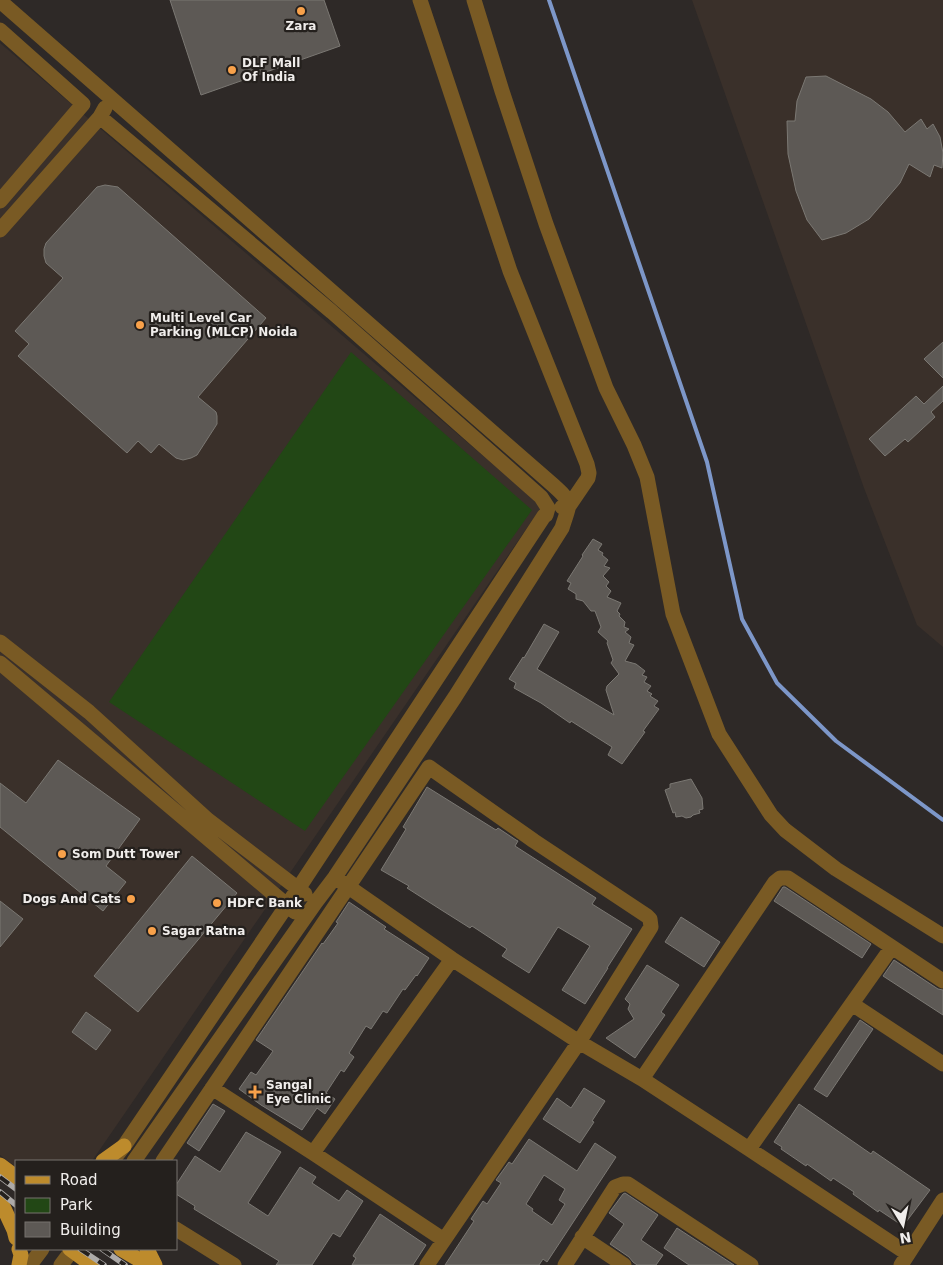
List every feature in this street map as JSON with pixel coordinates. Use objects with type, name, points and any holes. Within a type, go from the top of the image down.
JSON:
[{"type":"main road","points":[[103,1160],[124,1146]]},
{"type":"main road","points":[[0,1199],[15,1210]]},
{"type":"main road","points":[[0,1199],[15,1234]]},
{"type":"main road","points":[[19,1250],[21,1255],[19,1265]]},
{"type":"main road","points":[[73,1250],[92,1265]]},
{"type":"main road","points":[[123,1250],[148,1265]]},
{"type":"main road","points":[[148,1250],[155,1265]]},
{"type":"street","points":[[135,1160],[335,877],[455,697],[562,528],[569,506],[588,478],[588,464],[510,271],[420,0]]},
{"type":"street","points":[[474,0],[546,224],[606,388],[647,477],[673,614],[719,734],[771,815],[785,830],[836,869],[943,936]]},
{"type":"street","points":[[0,1],[553,485],[568,500],[569,506]]},
{"type":"street","points":[[0,30],[82,104],[0,201]]},
{"type":"street","points":[[0,230],[100,117],[110,97]]},
{"type":"street","points":[[100,117],[338,317],[541,497],[548,508],[546,515],[287,906],[113,1160]]},
{"type":"street","points":[[548,508],[569,506]]},
{"type":"street","points":[[0,642],[89,712],[208,820],[316,902]]},
{"type":"street","points":[[0,663],[304,919]]},
{"type":"street","points":[[164,1160],[430,767],[534,841],[647,916],[650,919],[651,927],[579,1042],[427,1265]]},
{"type":"street","points":[[335,877],[452,959],[579,1042],[642,1079],[750,1148],[905,1260],[942,1205]]},
{"type":"street","points":[[642,1079],[775,882],[780,878],[788,878],[943,981]]},
{"type":"street","points":[[750,1148],[892,947]]},
{"type":"street","points":[[313,1153],[452,959]]},
{"type":"street","points":[[852,1004],[943,1064]]},
{"type":"street","points":[[212,1088],[444,1240]]},
{"type":"street","points":[[564,1265],[615,1188],[623,1184],[628,1184],[751,1265]]},
{"type":"street","points":[[178,1230],[234,1265]]},
{"type":"street","points":[[582,1237],[624,1265]]},
{"type":"street","points":[[30,1265],[41,1250]]},
{"type":"street","points":[[61,1265],[71,1250]]},
{"type":"shaded area","points":[[692,0],[943,0],[943,647],[917,625],[864,488]]},
{"type":"shaded area","points":[[0,43],[542,506],[93,1160],[15,1160],[15,1166],[0,1155]]},
{"type":"green space","points":[[351,352],[532,510],[305,831],[109,702]]},
{"type":"building","name":"DLF Mall Of India","points":[[170,0],[324,0],[340,46],[201,95]]},
{"type":"building","points":[[826,76],[871,99],[888,112],[905,132],[921,119],[927,129],[933,124],[940,137],[943,153],[942,168],[934,165],[930,177],[909,164],[900,183],[869,219],[846,233],[822,240],[807,220],[796,191],[788,154],[787,121],[795,121],[797,101],[806,77]]},
{"type":"building","name":"Multi Level Car Parking (MLCP) Noida","points":[[105,185],[118,187],[266,318],[198,397],[216,412],[217,424],[197,455],[191,458],[183,460],[176,458],[159,444],[151,453],[138,441],[127,453],[18,356],[29,344],[15,331],[63,278],[46,263],[44,249],[46,243],[97,187]]},
{"type":"building","points":[[943,342],[943,378],[924,359]]},
{"type":"building","points":[[943,386],[943,401],[931,412],[935,417],[908,442],[905,439],[885,456],[869,439],[916,396],[924,404]]},
{"type":"building","points":[[593,539],[602,544],[598,550],[608,560],[604,566],[610,568],[603,576],[609,582],[606,586],[611,591],[607,597],[621,603],[617,611],[625,622],[624,627],[629,629],[625,632],[631,637],[629,643],[634,645],[625,661],[636,664],[645,671],[642,675],[647,677],[644,682],[651,686],[647,691],[652,694],[650,696],[658,701],[654,706],[659,709],[622,764],[608,755],[612,747],[514,688],[516,683],[509,679],[544,624],[559,632],[537,669],[614,715],[606,690],[607,686],[619,674],[611,663],[613,660],[608,641],[598,632],[601,627],[595,611],[591,611],[583,601],[576,599],[576,594],[568,589],[571,583],[567,581]]},
{"type":"building","points":[[58,760],[140,819],[106,866],[126,882],[103,911],[0,827],[0,783],[26,803]]},
{"type":"building","points":[[691,779],[702,798],[703,809],[699,810],[700,813],[691,817],[676,817],[665,790],[670,788],[670,784]]},
{"type":"building","points":[[427,787],[496,830],[498,828],[518,841],[515,846],[596,898],[592,904],[632,929],[585,1004],[562,990],[590,946],[558,927],[529,973],[502,956],[507,949],[472,926],[470,928],[407,888],[409,886],[381,870],[406,829],[403,827]]},
{"type":"building","points":[[192,856],[237,893],[138,1012],[94,976]]},
{"type":"building","points":[[783,887],[871,944],[862,958],[774,901]]},
{"type":"building","points":[[0,901],[23,919],[0,947]]},
{"type":"building","points":[[349,902],[386,927],[384,929],[429,958],[417,976],[405,990],[403,989],[387,1013],[383,1011],[371,1029],[366,1026],[349,1053],[354,1057],[344,1072],[341,1070],[326,1093],[335,1099],[325,1114],[317,1108],[302,1130],[239,1089],[251,1072],[256,1075],[273,1051],[256,1040],[322,943],[338,923],[336,922]]},
{"type":"building","points":[[681,917],[720,942],[704,967],[665,942]]},
{"type":"building","points":[[894,960],[938,989],[943,990],[943,1015],[883,976]]},
{"type":"building","points":[[647,965],[679,985],[661,1012],[665,1015],[635,1058],[606,1038],[634,1019],[628,1009],[630,1004],[625,999]]},
{"type":"building","points":[[86,1012],[111,1030],[96,1050],[72,1032]]},
{"type":"building","points":[[860,1020],[873,1029],[827,1097],[814,1089]]},
{"type":"building","points":[[584,1088],[605,1101],[580,1143],[543,1119],[557,1098],[571,1108]]},
{"type":"building","points":[[213,1104],[225,1111],[199,1151],[187,1143]]},
{"type":"building","points":[[799,1104],[871,1154],[873,1151],[930,1190],[903,1226],[879,1210],[878,1212],[833,1178],[831,1181],[807,1164],[806,1166],[774,1142]]},
{"type":"building","points":[[246,1132],[281,1152],[248,1203],[268,1216],[300,1167],[316,1177],[312,1183],[339,1201],[347,1190],[363,1201],[340,1237],[333,1233],[312,1265],[276,1265],[279,1261],[194,1209],[195,1206],[178,1195],[178,1182],[195,1156],[220,1172]]},
{"type":"building","points":[[529,1139],[577,1171],[595,1143],[616,1157],[547,1262],[543,1259],[539,1265],[445,1265],[474,1221],[471,1219],[483,1201],[487,1204],[501,1183],[496,1180],[509,1162],[512,1164]],"holes":[[[544,1175],[565,1189],[559,1200],[565,1204],[552,1225],[532,1211],[533,1209],[526,1204]]]},
{"type":"building","points":[[625,1193],[658,1215],[641,1240],[663,1255],[656,1265],[637,1265],[610,1244],[624,1224],[609,1213]]},
{"type":"building","points":[[380,1214],[426,1245],[413,1265],[352,1265],[356,1258],[353,1256]]},
{"type":"building","points":[[677,1228],[734,1265],[689,1265],[664,1248]]},
{"type":"waterway","points":[[549,0],[707,462],[742,619],[777,683],[836,741],[943,820]]},
{"type":"railway","points":[[0,1177],[15,1188]]},
{"type":"railway","points":[[0,1192],[15,1204]]},
{"type":"railway","points":[[82,1250],[104,1265]]},
{"type":"railway","points":[[103,1250],[125,1265]]},
{"type":"place","name":"Zara","points":[[301,11]]},
{"type":"place","name":"DLF Mall Of India","points":[[232,70]]},
{"type":"place","name":"Multi Level Car Parking (MLCP) Noida","points":[[140,325]]},
{"type":"place","name":"Som Dutt Tower","points":[[62,854]]},
{"type":"place","name":"Dogs And Cats","points":[[131,899]]},
{"type":"place","name":"HDFC Bank","points":[[217,903]]},
{"type":"place","name":"Sagar Ratna","points":[[152,931]]},
{"type":"place","name":"Sangal Eye Clinic","points":[[255,1092]]}]
